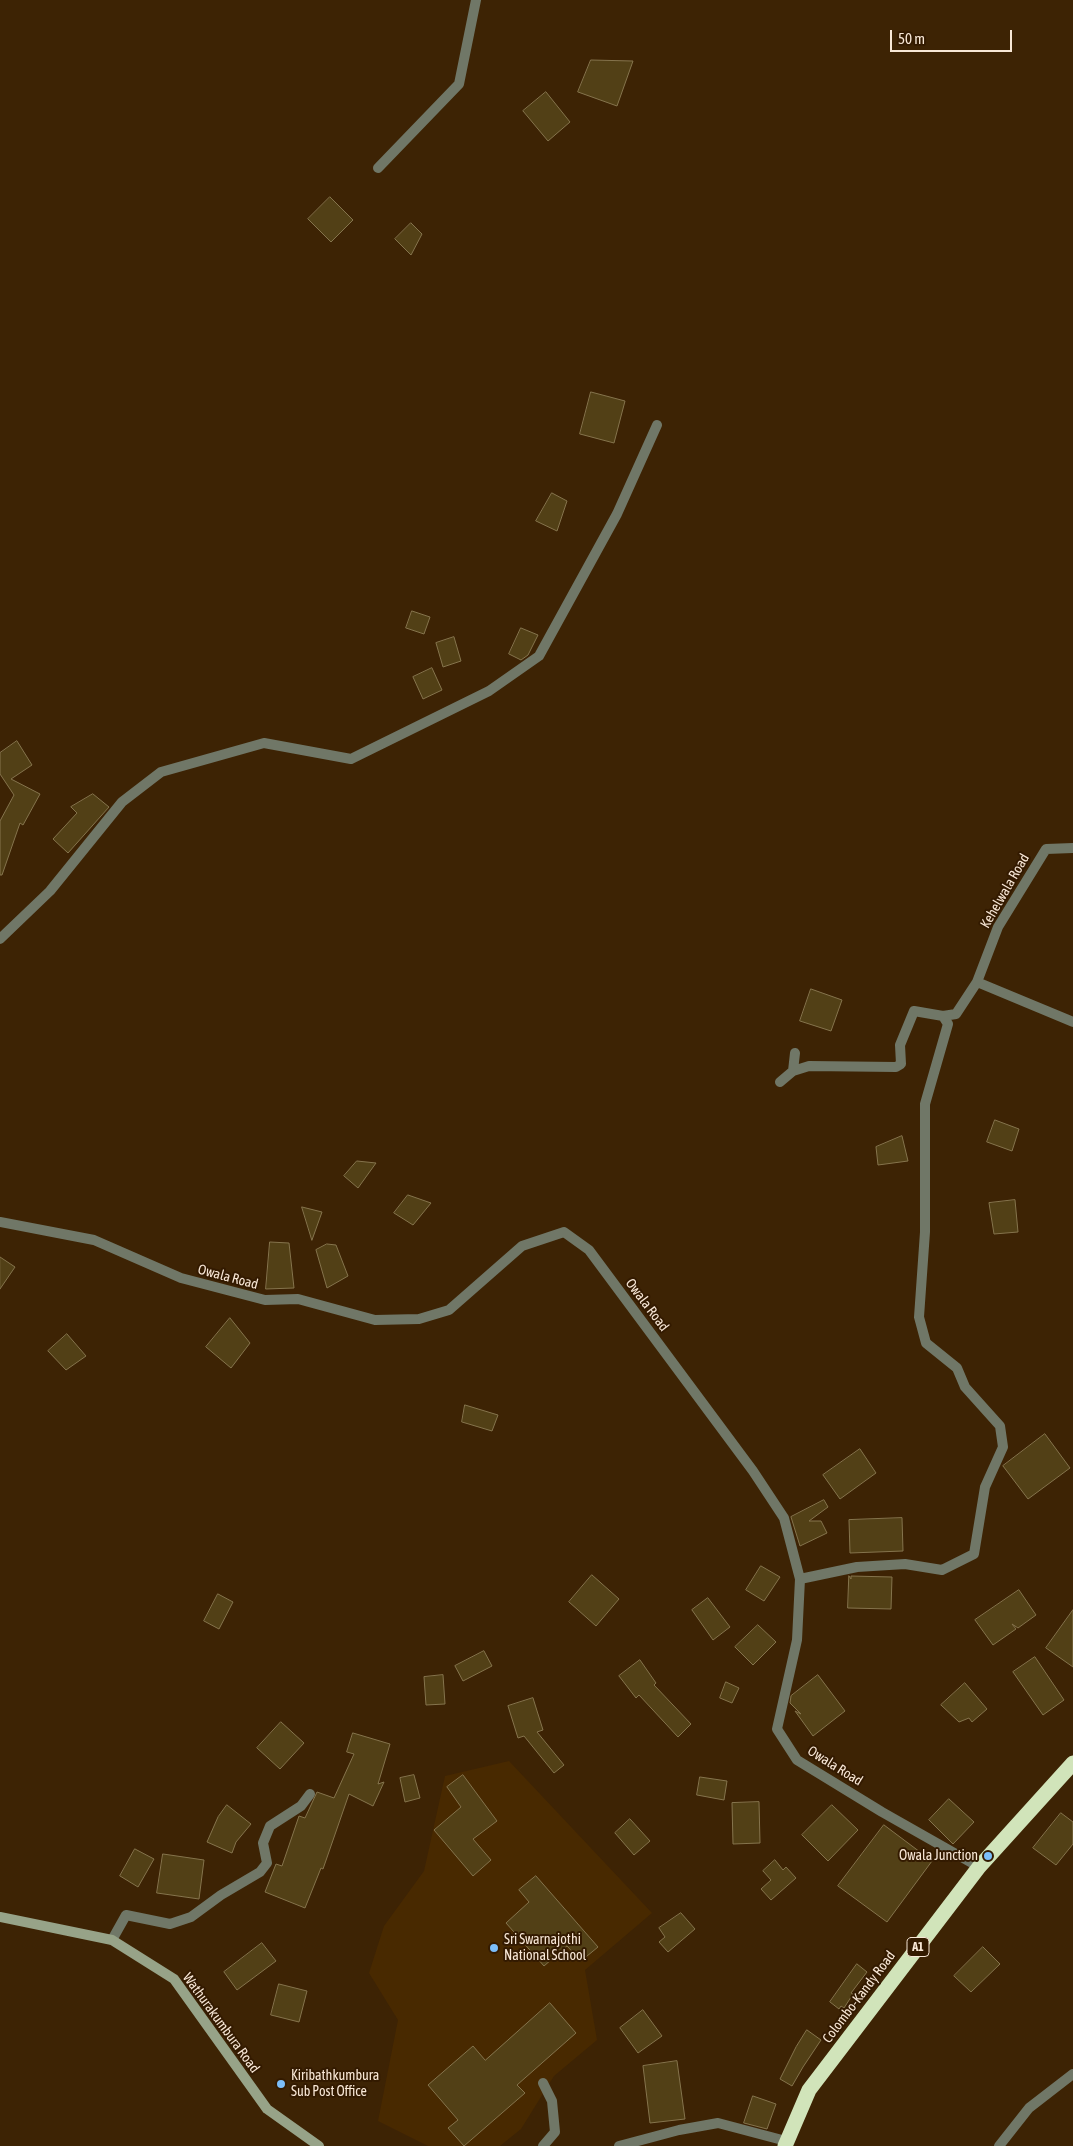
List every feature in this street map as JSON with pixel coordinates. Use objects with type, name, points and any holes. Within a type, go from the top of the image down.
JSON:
[{"type":"highway","name":"Colombo-Kandy Road","points":[[786,2143],[809,2090],[979,1867],[1073,1763]]},
{"type":"main road","name":"Wathurakumbura Road","points":[[0,1917],[112,1940],[174,1980],[267,2109],[319,2146]]},
{"type":"street","points":[[378,168],[459,84],[476,0]]},
{"type":"street","points":[[0,939],[50,891],[122,802],[161,772],[264,743],[351,759],[489,691],[539,656],[617,514],[657,425]]},
{"type":"street","name":"Kehelwala Road","points":[[943,1016],[956,1014],[977,982],[998,927],[1046,849],[1073,848]]},
{"type":"street","points":[[977,982],[1073,1022]]},
{"type":"street","points":[[780,1082],[793,1070],[809,1066],[896,1067],[901,1064],[900,1045],[914,1011],[943,1016],[948,1024],[925,1104],[925,1232],[918,1317],[926,1343],[957,1368],[965,1387],[1000,1426],[1003,1446],[985,1488],[974,1554],[942,1570],[895,1564],[857,1567],[800,1579]]},
{"type":"street","points":[[793,1070],[795,1053]]},
{"type":"street","name":"Owala Road","points":[[0,1222],[94,1240],[181,1278],[265,1300],[298,1299],[375,1320],[419,1319],[449,1310],[522,1246],[564,1232],[589,1250],[753,1471],[784,1518],[800,1579],[797,1640],[777,1729],[797,1760],[882,1812],[979,1867]]},
{"type":"street","points":[[112,1940],[126,1915],[170,1924],[191,1917],[221,1895],[260,1872],[267,1862],[263,1843],[270,1826],[301,1806],[310,1794]]},
{"type":"street","points":[[999,2146],[1028,2108],[1073,2074]]},
{"type":"street","points":[[543,2083],[552,2100],[555,2132],[543,2146]]},
{"type":"street","points":[[619,2146],[679,2130],[718,2123],[786,2143]]},
{"type":"shaded area","name":"Sri Swarnajothi National School","points":[[509,1761],[652,1913],[585,1970],[597,2040],[554,2076],[521,2129],[500,2146],[428,2146],[378,2121],[398,2020],[369,1973],[384,1926],[424,1871],[445,1776]]},
{"type":"building","points":[[591,60],[633,61],[617,106],[578,92]]},
{"type":"building","points":[[546,92],[570,122],[548,141],[523,111]]},
{"type":"building","points":[[330,197],[353,220],[331,242],[308,219]]},
{"type":"building","points":[[411,223],[422,234],[411,255],[395,239]]},
{"type":"building","points":[[591,392],[625,401],[614,443],[580,434]]},
{"type":"building","points":[[552,493],[567,501],[557,531],[536,521]]},
{"type":"building","points":[[412,611],[430,617],[424,634],[406,628]]},
{"type":"building","points":[[521,628],[538,635],[528,655],[521,660],[509,654]]},
{"type":"building","points":[[454,637],[461,661],[443,667],[436,643]]},
{"type":"building","points":[[432,668],[442,690],[423,699],[413,677]]},
{"type":"building","points":[[17,741],[32,765],[11,779],[40,794],[23,825],[20,823],[2,875],[0,875],[0,821],[14,795],[0,774],[0,753]]},
{"type":"building","points":[[93,794],[109,807],[68,853],[53,839],[77,813],[71,807]]},
{"type":"building","points":[[811,989],[842,1000],[831,1031],[800,1021]]},
{"type":"building","points":[[995,1120],[1019,1129],[1012,1151],[987,1142]]},
{"type":"building","points":[[902,1136],[908,1161],[878,1165],[876,1147]]},
{"type":"building","points":[[357,1161],[376,1163],[358,1188],[344,1176]]},
{"type":"building","points":[[408,1195],[431,1203],[413,1225],[394,1213]]},
{"type":"building","points":[[1015,1200],[1018,1232],[994,1234],[989,1203]]},
{"type":"building","points":[[302,1207],[322,1212],[312,1240]]},
{"type":"building","points":[[270,1242],[289,1243],[294,1288],[266,1289]]},
{"type":"building","points":[[327,1244],[336,1245],[348,1276],[327,1288],[316,1250]]},
{"type":"building","points":[[0,1257],[15,1267],[0,1289]]},
{"type":"building","points":[[230,1318],[250,1343],[231,1368],[206,1347]]},
{"type":"building","points":[[67,1334],[86,1356],[66,1370],[48,1351]]},
{"type":"building","points":[[465,1405],[498,1415],[492,1431],[462,1422]]},
{"type":"building","points":[[1045,1434],[1070,1468],[1028,1499],[1003,1466]]},
{"type":"building","points":[[860,1449],[876,1473],[840,1499],[823,1475]]},
{"type":"building","points":[[824,1500],[828,1507],[809,1521],[821,1521],[827,1533],[800,1546],[791,1517]]},
{"type":"building","points":[[902,1518],[903,1551],[850,1553],[849,1520]]},
{"type":"building","points":[[761,1566],[780,1577],[764,1601],[746,1590]]},
{"type":"building","points":[[592,1575],[619,1599],[596,1626],[569,1602]]},
{"type":"building","points":[[849,1576],[851,1579],[851,1576],[892,1577],[891,1609],[848,1608]]},
{"type":"building","points":[[1019,1590],[1036,1615],[1018,1628],[1012,1624],[1016,1629],[993,1645],[975,1620]]},
{"type":"building","points":[[218,1594],[233,1602],[219,1629],[204,1621]]},
{"type":"building","points":[[708,1598],[730,1627],[713,1640],[692,1610]]},
{"type":"building","points":[[1073,1610],[1073,1667],[1046,1648]]},
{"type":"building","points":[[758,1625],[776,1642],[753,1665],[735,1647]]},
{"type":"building","points":[[484,1651],[492,1666],[463,1681],[455,1666]]},
{"type":"building","points":[[1035,1657],[1064,1700],[1043,1715],[1013,1672]]},
{"type":"building","points":[[640,1660],[656,1683],[654,1685],[691,1724],[678,1737],[639,1695],[636,1698],[619,1676]]},
{"type":"building","points":[[443,1675],[445,1704],[426,1705],[424,1677]]},
{"type":"building","points":[[818,1675],[845,1711],[813,1736],[795,1711],[801,1714],[790,1703],[791,1696]]},
{"type":"building","points":[[726,1682],[739,1688],[732,1703],[720,1698]]},
{"type":"building","points":[[965,1683],[987,1709],[972,1722],[969,1718],[959,1722],[941,1705]]},
{"type":"building","points":[[533,1698],[543,1730],[537,1732],[564,1765],[554,1773],[524,1736],[518,1738],[508,1706]]},
{"type":"building","points":[[281,1722],[304,1743],[280,1769],[257,1748]]},
{"type":"building","points":[[353,1733],[390,1744],[378,1784],[384,1782],[373,1806],[349,1794],[323,1869],[321,1868],[305,1908],[265,1892],[276,1864],[282,1866],[299,1816],[305,1818],[317,1792],[334,1798],[354,1754],[347,1752]]},
{"type":"building","points":[[414,1775],[420,1798],[405,1802],[400,1778]]},
{"type":"building","points":[[463,1775],[497,1821],[473,1839],[491,1860],[473,1876],[434,1830],[461,1807],[447,1787]]},
{"type":"building","points":[[700,1777],[727,1781],[724,1800],[697,1795]]},
{"type":"building","points":[[949,1799],[974,1822],[953,1844],[929,1820]]},
{"type":"building","points":[[759,1802],[760,1843],[733,1844],[732,1803]]},
{"type":"building","points":[[227,1805],[251,1824],[236,1842],[232,1853],[207,1842],[218,1817]]},
{"type":"building","points":[[832,1805],[858,1830],[828,1861],[802,1835]]},
{"type":"building","points":[[1061,1813],[1073,1822],[1073,1844],[1056,1865],[1033,1848]]},
{"type":"building","points":[[630,1819],[650,1841],[634,1855],[615,1833]]},
{"type":"building","points":[[884,1825],[932,1861],[887,1922],[838,1886]]},
{"type":"building","points":[[135,1849],[154,1859],[138,1887],[120,1876]]},
{"type":"building","points":[[163,1854],[204,1860],[199,1899],[157,1893]]},
{"type":"building","points":[[775,1860],[783,1870],[786,1867],[796,1878],[771,1900],[761,1889],[771,1880],[763,1871]]},
{"type":"building","points":[[536,1876],[598,1947],[581,1961],[567,1946],[544,1966],[506,1923],[529,1902],[519,1890]]},
{"type":"building","points":[[681,1913],[695,1929],[668,1952],[659,1942],[665,1937],[659,1928]]},
{"type":"building","points":[[262,1943],[276,1961],[237,1990],[224,1972]]},
{"type":"building","points":[[983,1947],[1000,1964],[971,1992],[954,1976]]},
{"type":"building","points":[[857,1964],[867,1972],[851,1993],[853,1994],[844,2008],[841,2006],[839,2009],[830,2002]]},
{"type":"building","points":[[279,1984],[307,1991],[299,2022],[271,2015]]},
{"type":"building","points":[[550,2003],[576,2033],[517,2085],[525,2093],[464,2146],[448,2128],[458,2120],[428,2085],[473,2046],[485,2060]]},
{"type":"building","points":[[643,2010],[662,2036],[638,2053],[620,2028]]},
{"type":"building","points":[[807,2030],[821,2040],[792,2086],[780,2079]]},
{"type":"building","points":[[677,2061],[685,2119],[650,2123],[643,2066]]},
{"type":"building","points":[[753,2096],[776,2104],[767,2129],[744,2123]]},
{"type":"place","name":"Owala Junction","points":[[988,1856]]},
{"type":"place","name":"Sri Swarnajothi National School","points":[[494,1948]]},
{"type":"place","name":"Kiribathkumbura Sub Post Office","points":[[281,2084]]}]
